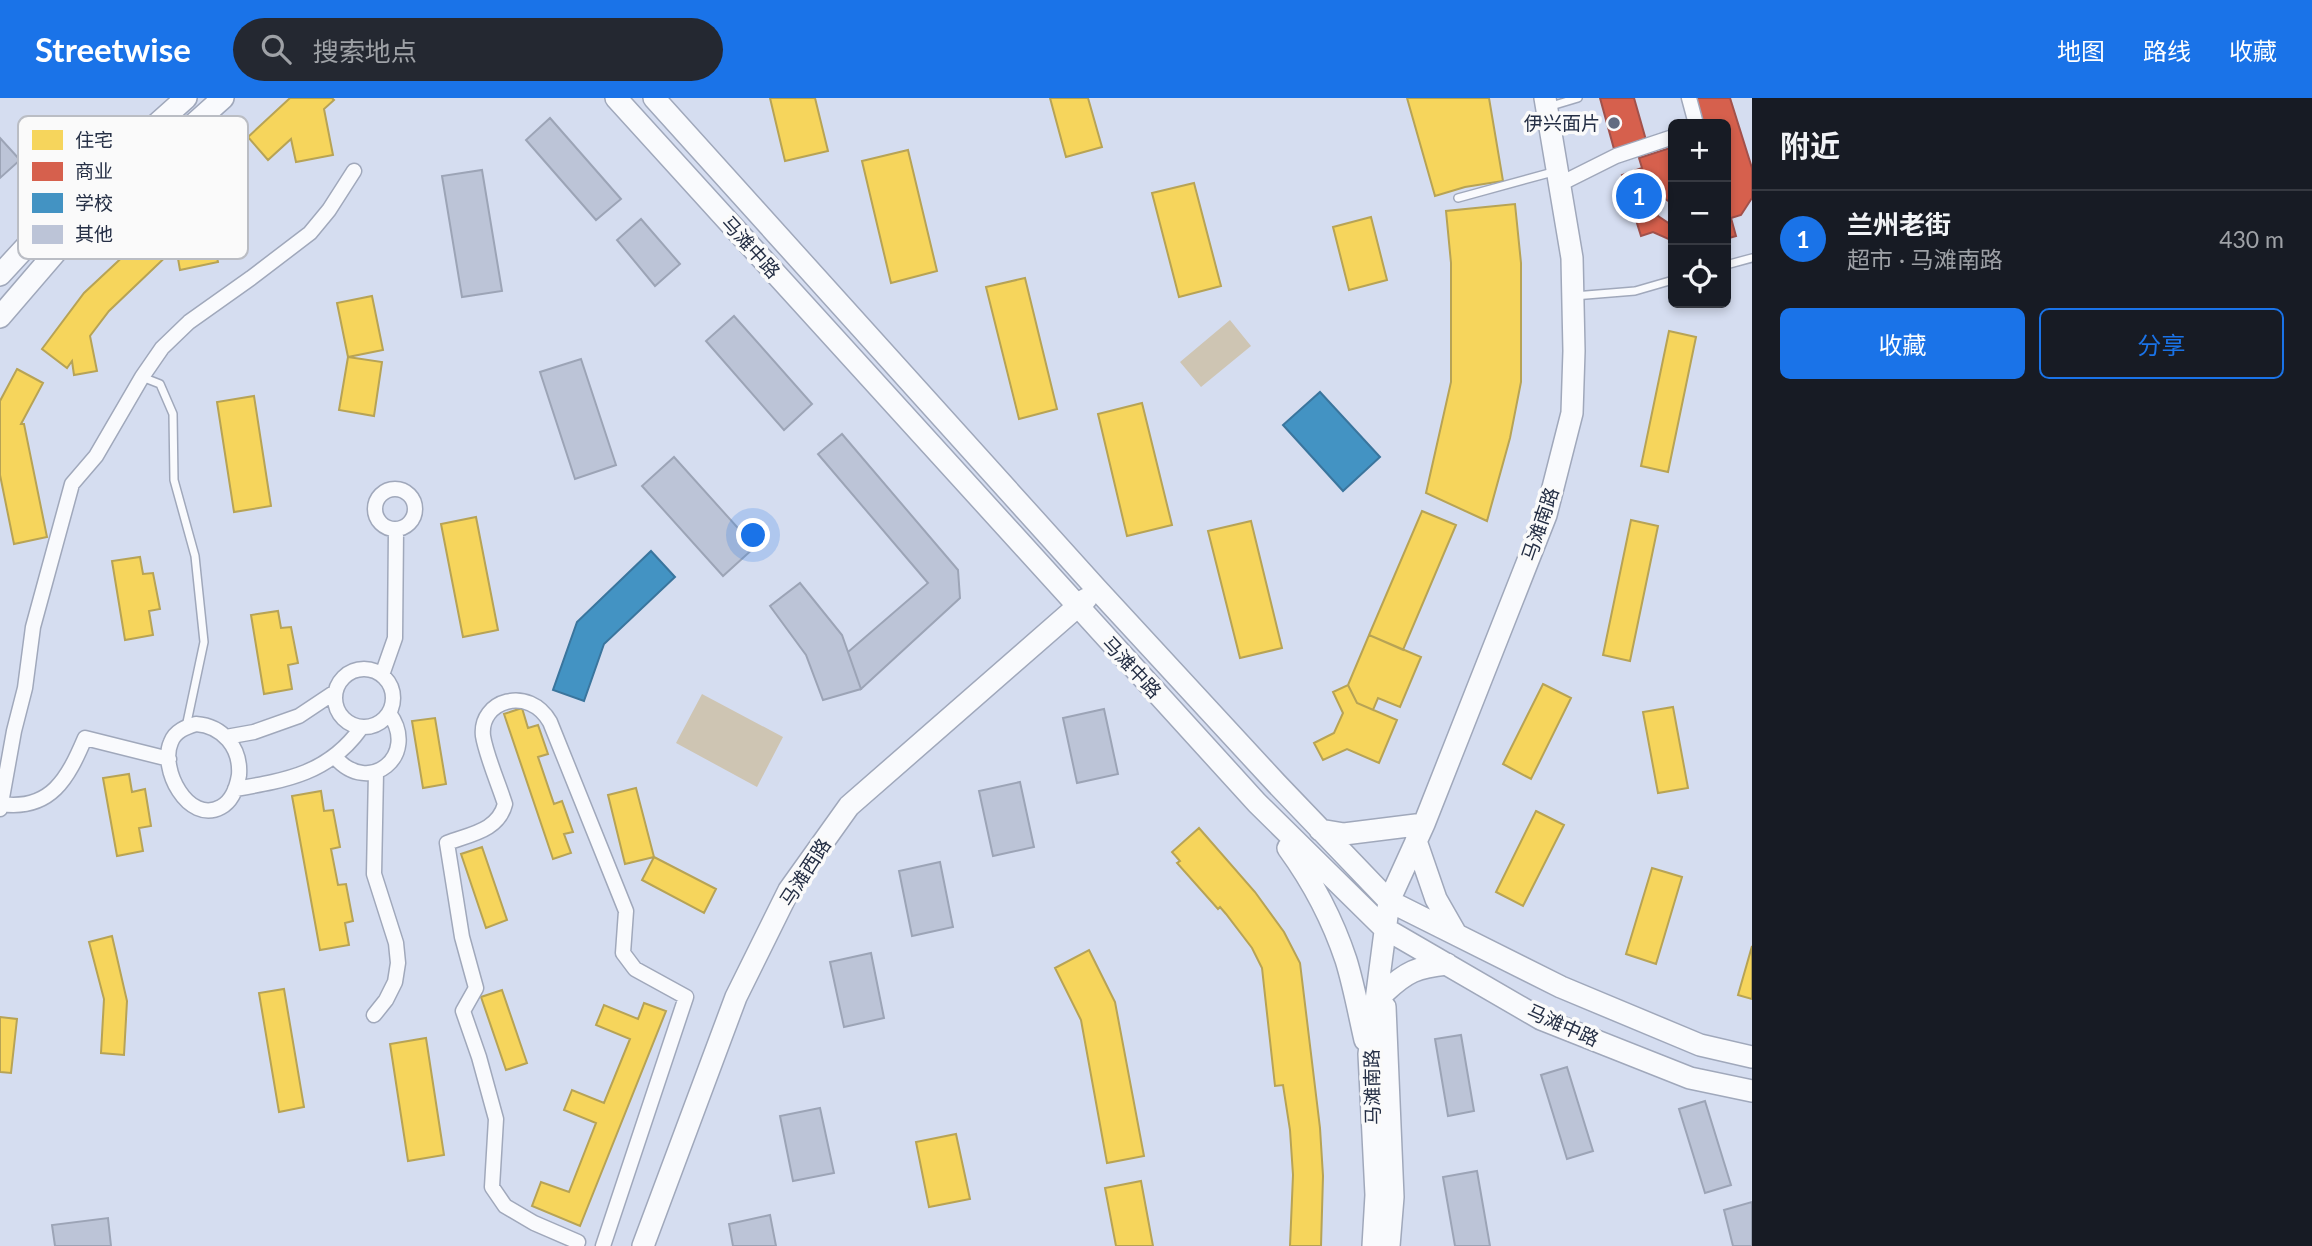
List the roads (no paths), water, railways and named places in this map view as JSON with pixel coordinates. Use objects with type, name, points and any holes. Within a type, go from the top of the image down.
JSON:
[{"type":"main road","points":[[166,116],[186,98]]},
{"type":"main road","points":[[203,116],[223,98]]},
{"type":"main road","name":"马滩中路","points":[[616,98],[1257,803],[1384,928],[1541,1019],[1690,1078],[1752,1091]]},
{"type":"main road","name":"马滩中路","points":[[654,98],[1096,588],[1389,901],[1574,992],[1700,1045],[1752,1057]]},
{"type":"main road","name":"马滩南路","points":[[1373,1246],[1376,1195],[1369,1054],[1389,901],[1420,833],[1546,514],[1572,413],[1572,258],[1546,103]]},
{"type":"main road","points":[[0,275],[18,256]]},
{"type":"main road","points":[[0,317],[50,259]]},
{"type":"main road","name":"马滩西路","points":[[643,1246],[736,997],[789,890],[849,806],[1077,608],[1096,588]]},
{"type":"main road","points":[[1257,803],[1301,866],[1324,907],[1346,960],[1369,1054]]},
{"type":"main road","points":[[1320,830],[1344,834],[1420,833],[1436,899],[1456,934]]},
{"type":"main road","name":"马滩南路","points":[[1384,928],[1393,1197],[1390,1246]]},
{"type":"main road","points":[[1385,992],[1404,974],[1425,966],[1447,964]]},
{"type":"street","points":[[1689,98],[1695,119]]},
{"type":"street","points":[[1558,177],[1668,139]]},
{"type":"street","points":[[169,759],[85,738],[71,772],[57,789],[26,804],[1,806],[7,730],[25,688],[33,627],[72,484],[96,456],[162,348],[189,322],[310,233],[354,171]]},
{"type":"street","points":[[382,675],[395,638],[396,529]]},
{"type":"street","points":[[358,670],[374,671],[382,675],[393,697],[389,713],[377,724],[361,728],[353,726],[340,716],[334,700],[343,677],[358,670]]},
{"type":"street","points":[[226,737],[254,732],[299,716],[335,692]]},
{"type":"street","points":[[578,1242],[534,1223],[505,1206],[492,1187],[496,1119],[480,1057],[463,1011],[476,988],[462,937],[447,843],[491,826],[503,813],[505,804],[483,736],[489,715],[505,702],[516,699],[537,705],[550,722],[626,911],[623,953],[635,969],[686,998],[604,1246]]},
{"type":"street","points":[[335,757],[353,772],[365,774],[387,766],[395,757],[400,734],[397,723],[389,713]]},
{"type":"street","points":[[196,724],[218,729],[226,737],[234,748],[238,761],[236,789],[227,803],[220,808],[203,810],[195,807],[179,792],[169,768],[170,743],[176,734],[196,724]]},
{"type":"street","points":[[236,789],[266,784],[307,771],[335,757],[347,747],[361,728]]},
{"type":"street","points":[[374,1015],[395,982],[398,963],[396,943],[374,874],[376,772]]},
{"type":"lane","points":[[1546,103],[1578,98]]},
{"type":"lane","points":[[1458,198],[1558,177]]},
{"type":"lane","points":[[1731,264],[1752,258]]},
{"type":"lane","points":[[1573,296],[1635,291],[1668,281]]},
{"type":"lane","points":[[142,377],[160,384],[173,414],[174,480],[195,556],[204,642],[186,727]]},
{"type":"place","name":"伊兴面片","points":[[1614,123]]},
{"type":"place","name":"兰州老街","points":[[1639,196]]}]
